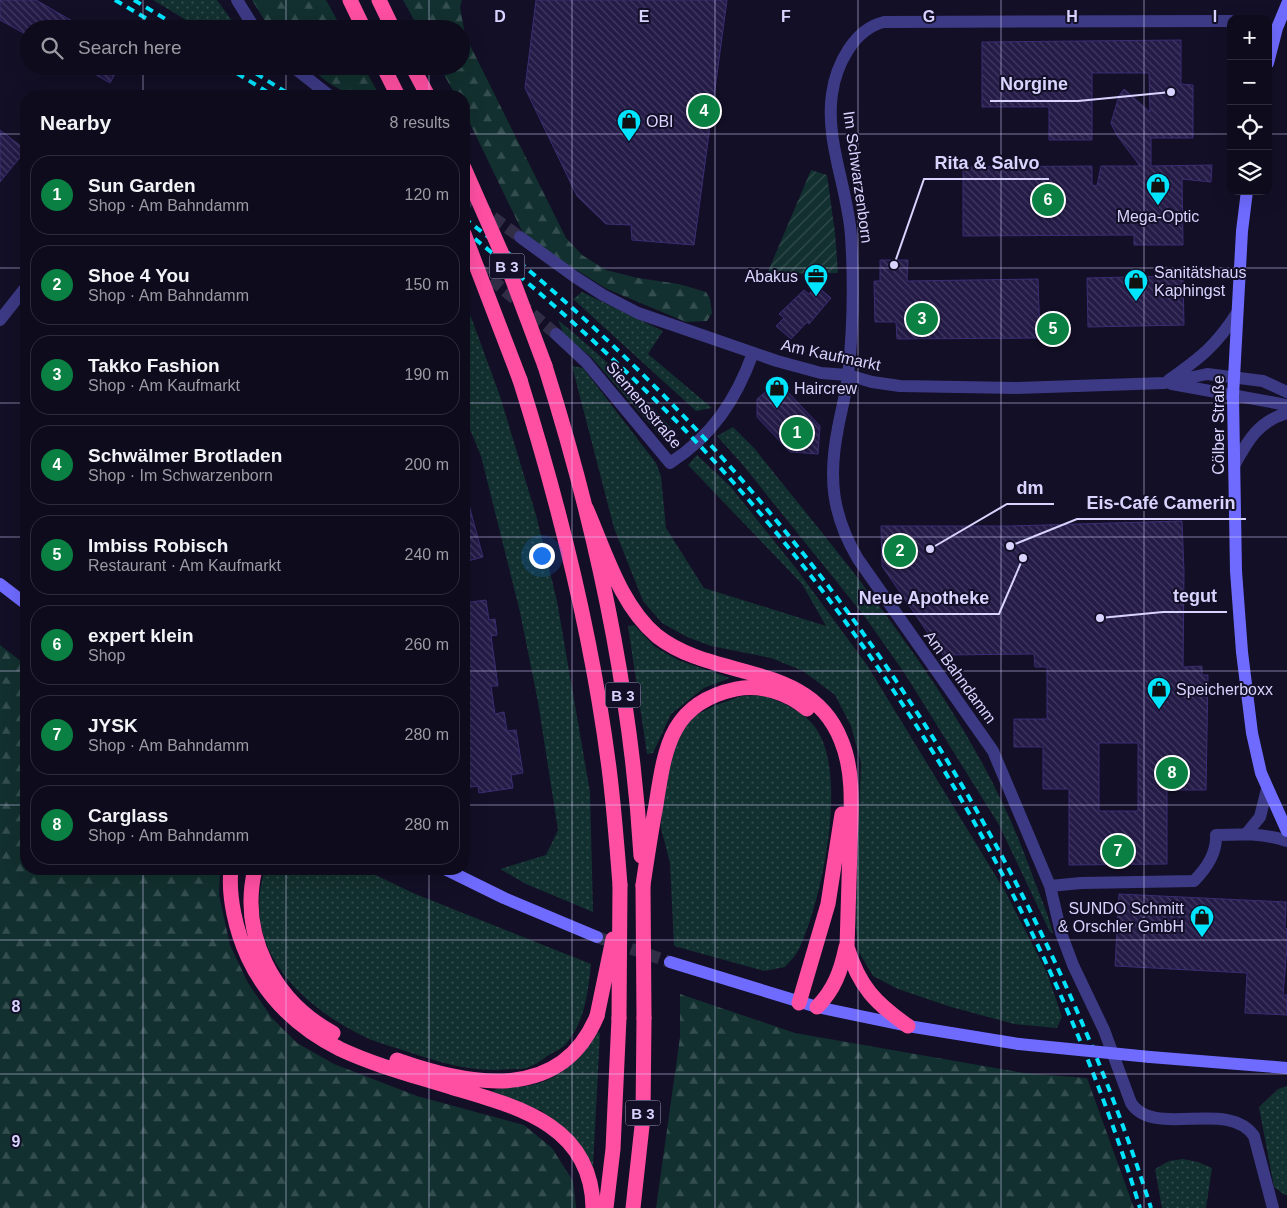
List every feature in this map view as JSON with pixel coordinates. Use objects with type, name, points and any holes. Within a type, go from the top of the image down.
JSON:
[{"type":"highway","points":[[350,0],[360,20]]},
{"type":"highway","points":[[378,0],[388,20]]},
{"type":"highway","points":[[388,75],[395,90]]},
{"type":"highway","points":[[417,75],[425,90]]},
{"type":"highway","name":"B 3","points":[[470,181],[510,270],[545,366],[586,508],[615,646],[627,720],[638,799],[643,884],[643,1117],[634,1208]]},
{"type":"highway","name":"B 3","points":[[470,250],[520,380],[553,489],[585,627],[609,768],[620,885],[620,904],[619,1018],[613,1149],[606,1208]]},
{"type":"highway","points":[[586,508],[626,598],[644,624],[656,635],[669,645],[700,659],[773,679],[792,687],[820,707],[836,728],[846,753],[851,802],[846,947],[838,978],[826,998],[817,1007]]},
{"type":"highway","points":[[643,884],[664,755],[681,720],[700,703],[712,696],[739,689],[767,690],[781,694],[806,707],[820,723],[831,741],[840,767],[843,800],[835,874],[799,1003]]},
{"type":"highway","points":[[231,875],[231,894],[245,950],[264,985],[290,1015],[305,1028],[340,1049],[404,1073],[504,1102],[524,1110],[549,1124],[568,1142],[584,1167],[590,1182],[593,1208]]},
{"type":"highway","points":[[253,875],[250,895],[253,930],[257,947],[274,979],[311,1019],[344,1039],[367,1049],[443,1073],[474,1079],[514,1082],[541,1075],[566,1061],[585,1041],[597,1016],[620,904]]},
{"type":"highway","points":[[846,947],[854,969],[871,996],[908,1026]]},
{"type":"main road","points":[[1268,60],[1273,27],[1287,4]]},
{"type":"main road","name":"Cölber Straße","points":[[1247,195],[1237,313],[1233,396],[1235,551],[1242,652],[1252,733],[1261,773],[1287,831]]},
{"type":"main road","points":[[0,584],[20,599]]},
{"type":"main road","points":[[457,875],[504,898],[596,937]]},
{"type":"main road","points":[[670,962],[799,1003],[908,1026],[1019,1044],[1287,1068]]},
{"type":"street","points":[[237,0],[249,20]]},
{"type":"street","name":"Im Schwarzenborn","points":[[848,375],[852,323],[851,235],[831,118],[832,94],[837,73],[844,58],[861,34],[875,24],[884,22],[1227,21]]},
{"type":"street","points":[[303,75],[322,90]]},
{"type":"street","name":"Am Kaufmarkt","points":[[520,237],[575,278],[638,313],[753,353],[821,373],[848,375],[881,383],[940,387],[1025,388],[1165,382],[1207,374],[1263,381],[1287,392]]},
{"type":"street","points":[[0,320],[20,304]]},
{"type":"street","points":[[1165,382],[1206,353],[1222,336],[1237,313]]},
{"type":"street","name":"Siemensstraße","points":[[556,334],[586,362],[670,463],[690,451],[712,430],[730,404],[753,353]]},
{"type":"street","name":"Am Bahndamm","points":[[848,375],[833,466],[834,498],[838,518],[845,537],[912,638],[993,752],[1050,886],[1062,933],[1074,965],[1095,1008],[1123,1087],[1134,1108],[1154,1117],[1222,1119],[1247,1127],[1254,1136],[1273,1208]]},
{"type":"street","name":"Am Kaufmarkt","points":[[1165,382],[1287,405]]},
{"type":"street","points":[[1235,464],[1254,432],[1268,420],[1287,413]]},
{"type":"street","points":[[1246,834],[1260,817],[1267,789]]},
{"type":"street","points":[[1050,886],[1081,883],[1194,881],[1210,860],[1216,843],[1216,835],[1246,834],[1276,837],[1287,841]]},
{"type":"green space","points":[[153,0],[217,0],[231,20],[186,20]]},
{"type":"green space","points":[[252,0],[326,0],[337,20],[264,20]]},
{"type":"green space","points":[[403,0],[462,0],[460,7],[462,20],[414,20]]},
{"type":"green space","points":[[470,45],[566,238],[582,255],[606,270],[638,278],[679,284],[706,292],[710,299],[712,313],[707,321],[686,322],[607,289],[549,253],[522,231],[470,123],[470,90],[453,90],[444,75],[470,75]]},
{"type":"green space","points":[[320,75],[368,75],[377,90],[341,90]]},
{"type":"green space","points":[[811,170],[827,175],[838,273],[767,274]]},
{"type":"green space","points":[[582,292],[663,331],[648,354],[712,408],[696,411],[573,299]]},
{"type":"green space","points":[[470,314],[500,396],[536,515],[557,601],[590,792],[593,912],[526,884],[500,869],[546,855],[558,830],[538,702],[520,612],[481,456],[470,429]]},
{"type":"green space","points":[[558,320],[621,375],[678,436],[664,440],[591,357],[564,335]]},
{"type":"green space","points":[[572,366],[583,368],[656,463],[661,476],[666,528],[704,588],[826,626],[802,584],[688,465],[697,455],[730,486],[795,567],[867,665],[1005,891],[1047,973],[1062,1017],[1057,1028],[1014,1024],[951,1007],[898,989],[873,976],[859,952],[855,923],[861,763],[851,726],[835,695],[803,671],[771,658],[711,646],[687,637],[662,623],[643,601],[614,528]]},
{"type":"green space","points":[[733,427],[754,448],[871,596],[909,646],[944,699],[976,753],[1005,808],[1029,866],[1053,933],[1050,932],[999,825],[905,674],[865,617],[742,464],[717,436]]},
{"type":"green space","points":[[634,625],[655,647],[678,660],[730,678],[704,688],[671,714],[653,753],[647,754],[628,626]]},
{"type":"green space","points":[[0,645],[20,660],[20,875],[220,875],[219,895],[230,945],[248,983],[272,1018],[297,1043],[334,1064],[417,1096],[524,1125],[552,1148],[573,1181],[576,1208],[0,1208]]},
{"type":"green space","points":[[763,695],[800,713],[817,730],[826,751],[830,778],[831,807],[823,871],[808,927],[799,949],[785,967],[764,971],[674,946],[670,863],[661,828],[662,796],[678,735],[692,717],[716,705],[742,696]]},
{"type":"green space","points":[[264,875],[376,875],[413,893],[591,964],[587,996],[581,1017],[572,1036],[562,1048],[534,1065],[520,1069],[485,1070],[460,1067],[376,1042],[341,1024],[318,1008],[298,991],[281,971],[268,948],[261,924],[259,898]]},
{"type":"green space","points":[[680,994],[795,1033],[1024,1073],[1087,1078],[1134,1208],[656,1208],[680,1037]]},
{"type":"green space","points":[[597,1032],[600,1033],[593,1167],[590,1171],[569,1134],[542,1111],[492,1092],[499,1088],[526,1086],[548,1080],[567,1067],[583,1051]]},
{"type":"green space","points":[[1287,1086],[1287,1195],[1285,1195],[1274,1187],[1259,1107],[1278,1089]]},
{"type":"green space","points":[[1183,1159],[1198,1162],[1212,1168],[1206,1208],[1162,1208],[1155,1169],[1169,1161]]},
{"type":"building","points":[[0,0],[36,0],[70,20],[20,20],[20,31],[0,20]]},
{"type":"building","name":"OBI","points":[[536,0],[727,0],[694,245],[632,240],[631,225],[606,224],[577,196],[525,88]]},
{"type":"building","points":[[1181,40],[1181,84],[1193,85],[1193,138],[1151,138],[1151,166],[1212,165],[1211,182],[1182,179],[1183,245],[1134,245],[1134,235],[963,236],[963,167],[1092,166],[1092,185],[1097,186],[1101,166],[1140,166],[1116,134],[1111,123],[1119,96],[1124,89],[1150,112],[1149,73],[1092,73],[1092,140],[1049,140],[1049,107],[982,107],[982,42]]},
{"type":"building","points":[[96,75],[114,75],[110,83]]},
{"type":"building","points":[[0,130],[20,145],[20,157],[0,182]]},
{"type":"building","points":[[880,260],[908,260],[907,281],[1038,279],[1040,338],[897,339],[896,322],[875,322],[874,281],[880,281]]},
{"type":"building","name":"Sanitätshaus Kaphingst","points":[[1183,276],[1184,325],[1088,327],[1087,278]]},
{"type":"building","points":[[816,285],[831,298],[809,324],[807,322],[791,339],[776,326],[784,318],[779,314],[804,290],[809,294]]},
{"type":"building","points":[[770,388],[785,389],[820,426],[818,454],[790,452],[757,417],[757,399]]},
{"type":"building","points":[[470,508],[483,557],[470,560]]},
{"type":"building","points":[[1182,521],[1184,572],[1183,667],[1202,666],[1202,675],[1208,675],[1206,790],[1167,790],[1167,864],[1069,865],[1069,789],[1043,789],[1043,747],[1014,747],[1014,719],[1047,719],[1047,667],[1035,667],[1034,654],[943,655],[882,566],[881,526],[1010,526]],"holes":[[[1099,743],[1138,743],[1138,811],[1099,811]]]},
{"type":"building","points":[[486,600],[489,620],[495,619],[497,635],[491,636],[498,686],[491,686],[495,714],[504,712],[507,731],[516,730],[523,773],[511,775],[513,788],[479,793],[478,786],[470,787],[470,602]]},
{"type":"building","name":"SUNDO Schmitt & Orschler GmbH","points":[[1119,894],[1286,902],[1285,928],[1287,929],[1287,947],[1283,995],[1287,995],[1287,1015],[1245,1013],[1247,973],[1115,966]]},
{"type":"tunnel","points":[[470,200],[520,237]]},
{"type":"tunnel","points":[[470,261],[556,334]]},
{"type":"tunnel","points":[[597,937],[670,962]]},
{"type":"railway","points":[[115,0],[149,20]]},
{"type":"railway","points":[[134,0],[167,20]]},
{"type":"railway","points":[[240,75],[264,90]]},
{"type":"railway","points":[[258,75],[282,90]]},
{"type":"railway","points":[[470,223],[581,316],[691,423],[791,539],[882,661],[965,790],[1037,924],[1099,1064],[1151,1208]]},
{"type":"railway","points":[[470,235],[577,326],[684,429],[759,513],[830,601],[896,695],[957,792],[1012,893],[1061,996],[1104,1102],[1140,1208]]},
{"type":"place","name":"Norgine","points":[[1171,92]]},
{"type":"place","name":"Schwälmer Brotladen","points":[[704,111]]},
{"type":"place","name":"OBI","points":[[629,142]]},
{"type":"place","name":"expert klein","points":[[1048,200]]},
{"type":"place","name":"Mega-Optic","points":[[1158,206]]},
{"type":"place","name":"Rita & Salvo","points":[[894,265]]},
{"type":"place","name":"Abakus","points":[[816,297]]},
{"type":"place","name":"Sanitätshaus Kaphingst","points":[[1136,302]]},
{"type":"place","name":"Takko Fashion","points":[[922,319]]},
{"type":"place","name":"Imbiss Robisch","points":[[1053,329]]},
{"type":"place","name":"Haircrew","points":[[777,409]]},
{"type":"place","name":"Sun Garden","points":[[797,433]]},
{"type":"place","name":"Eis-Café Camerin","points":[[1010,546]]},
{"type":"place","name":"dm","points":[[930,549]]},
{"type":"place","name":"Shoe 4 You","points":[[900,551]]},
{"type":"place","name":"Neue Apotheke","points":[[1023,558]]},
{"type":"place","name":"tegut","points":[[1100,618]]},
{"type":"place","name":"Speicherboxx","points":[[1159,710]]},
{"type":"place","name":"Carglass","points":[[1172,773]]},
{"type":"place","name":"JYSK","points":[[1118,851]]},
{"type":"place","name":"SUNDO Schmitt & Orschler GmbH","points":[[1202,938]]}]
